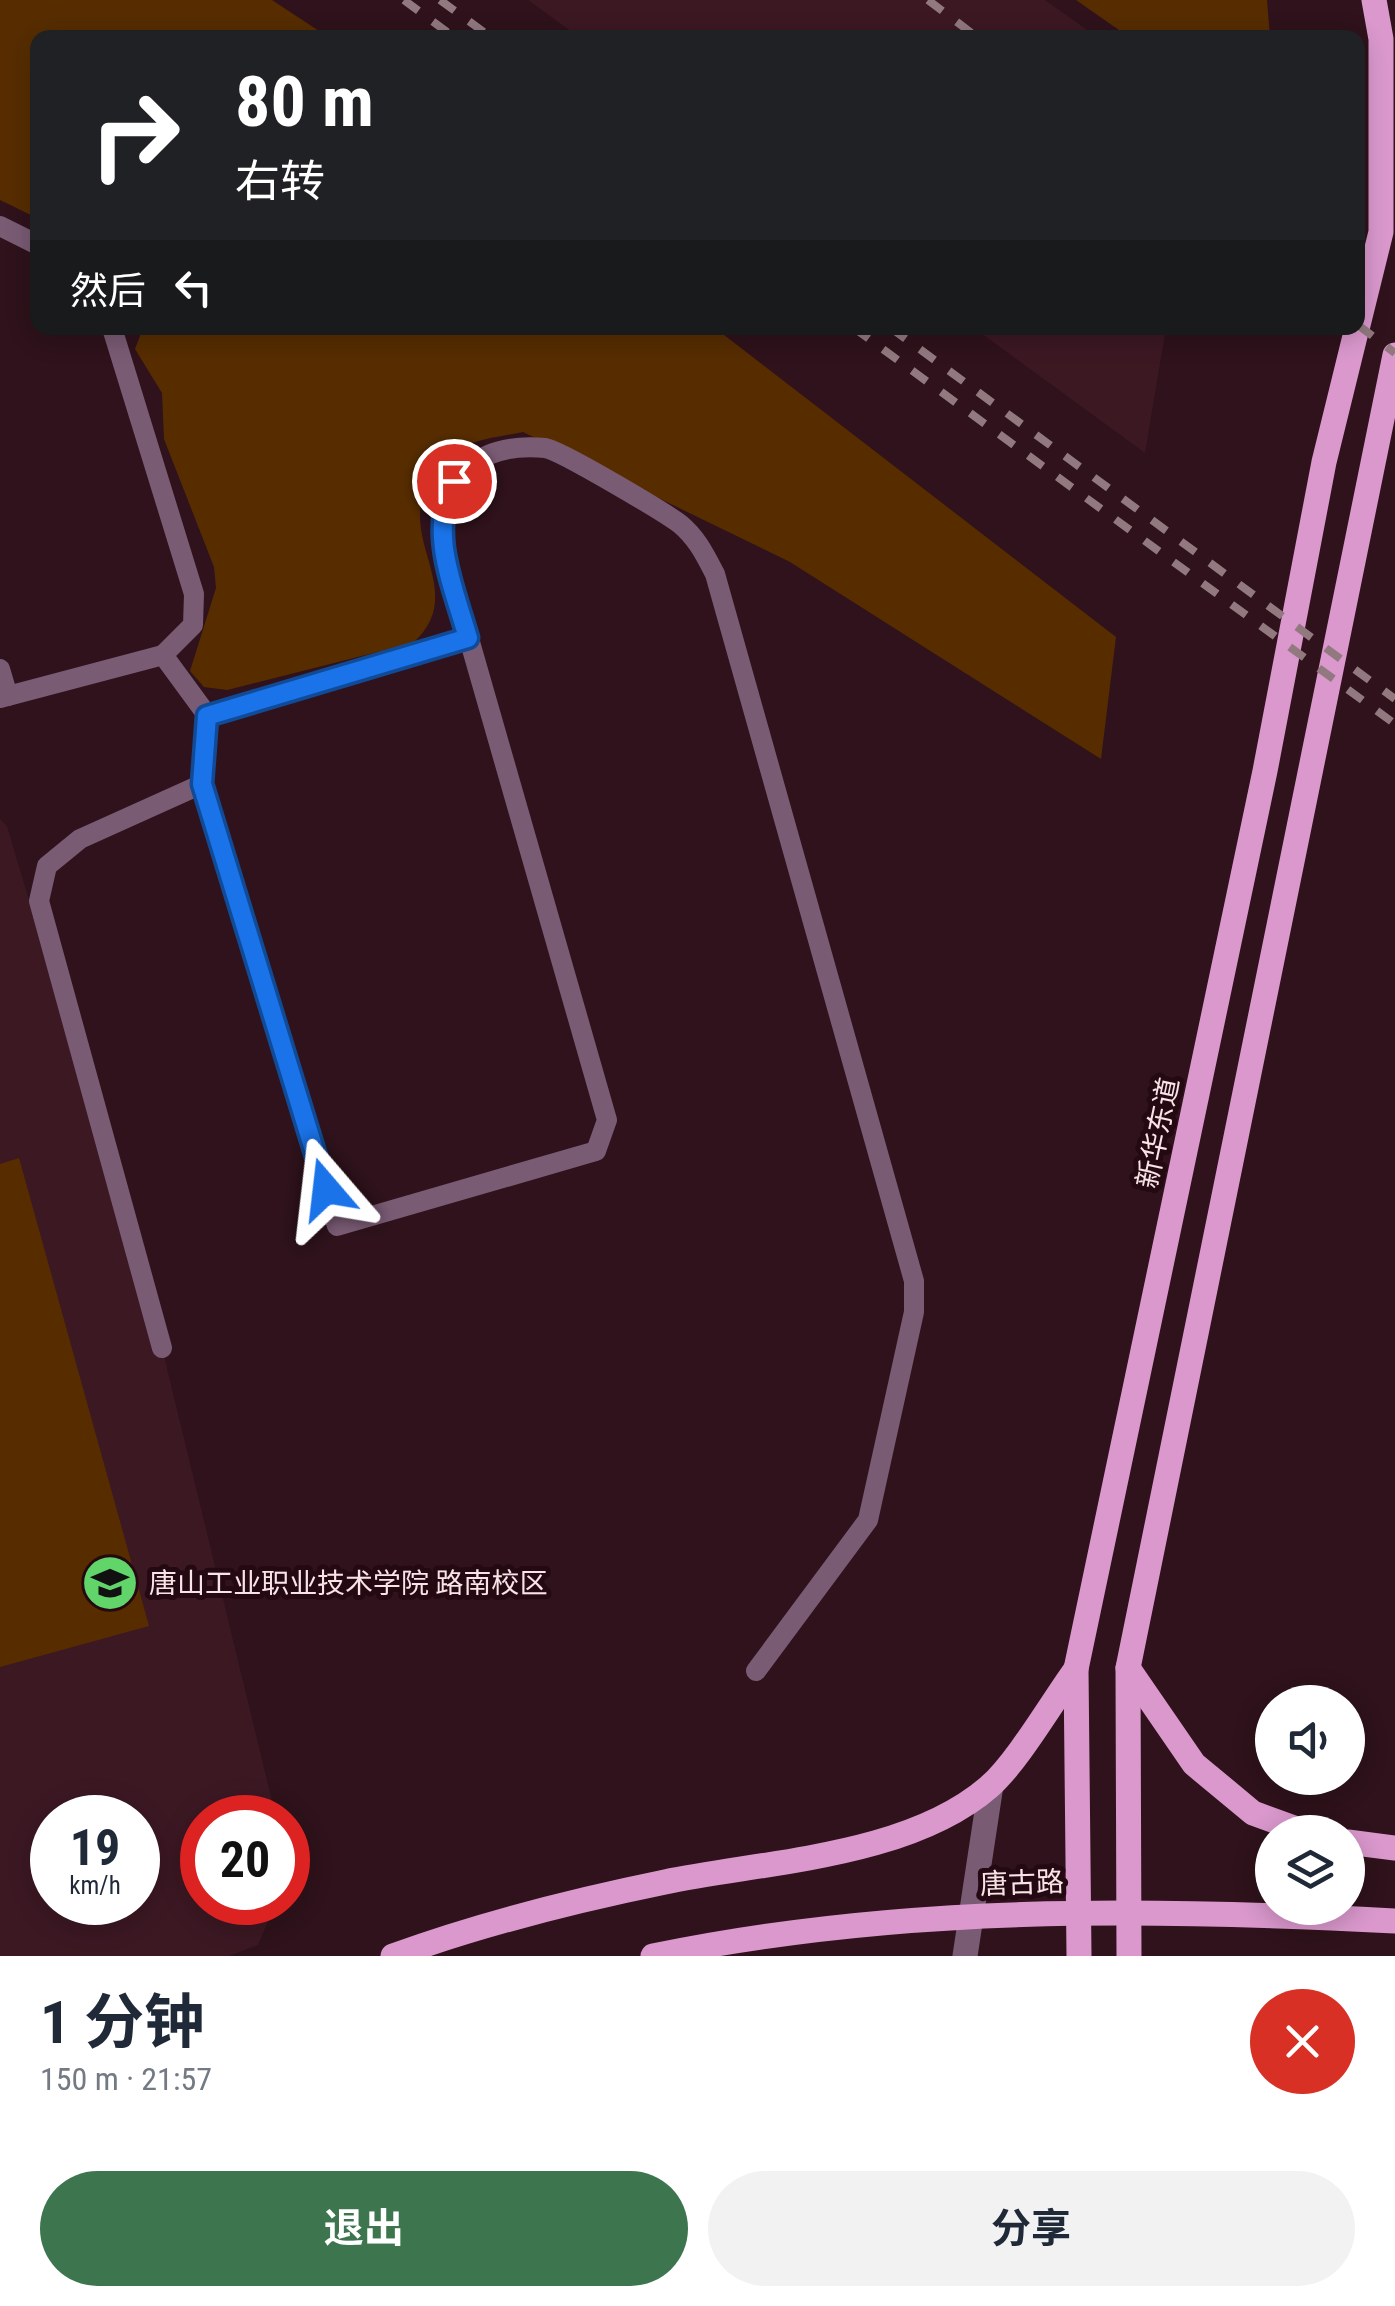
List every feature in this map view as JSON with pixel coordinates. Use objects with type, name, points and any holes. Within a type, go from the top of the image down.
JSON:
[{"type":"main road","name":"新华东道","points":[[1365,293],[1380,232],[1380,39],[1374,0]]},
{"type":"main road","name":"新华东道","points":[[1079,1956],[1076,1670],[1264,772],[1324,462],[1355,335]]},
{"type":"main road","points":[[1129,1956],[1128,1668],[1395,355]]},
{"type":"main road","points":[[1128,1668],[1194,1764],[1256,1815]]},
{"type":"main road","points":[[392,1956],[472,1928],[606,1896],[858,1846],[934,1822],[991,1785],[1076,1670]]},
{"type":"main road","points":[[1365,1844],[1395,1848]]},
{"type":"main road","name":"唐古路","points":[[654,1956],[912,1918],[1028,1912],[1197,1911],[1395,1921]]},
{"type":"street","points":[[965,1956],[991,1785]]},
{"type":"lane","points":[[0,226],[30,241]]},
{"type":"lane","points":[[0,668],[4,697],[162,655],[193,625],[194,594],[114,335]]},
{"type":"lane","points":[[162,655],[207,716],[202,784],[337,1226],[596,1151],[608,1120],[442,541],[442,506],[454,481],[474,462],[514,450],[548,448],[679,523],[701,546],[715,574],[908,1262],[914,1312],[868,1520],[756,1672]]},
{"type":"lane","points":[[207,716],[468,638]]},
{"type":"lane","points":[[162,1348],[38,901],[47,866],[80,838],[202,784]]},
{"type":"shaded area","points":[[0,0],[272,0],[317,30],[30,30],[30,215],[0,200]]},
{"type":"shaded area","points":[[528,0],[1045,0],[1087,30],[569,30]]},
{"type":"shaded area","points":[[1076,0],[1267,0],[1269,30],[1119,30]]},
{"type":"shaded area","points":[[140,335],[724,335],[1116,637],[1101,759],[790,562],[523,432],[463,447],[425,491],[420,513],[422,535],[435,601],[430,622],[413,643],[227,690],[204,687],[190,671],[216,588],[214,567],[164,439],[162,393],[135,349]]},
{"type":"shaded area","points":[[984,335],[1165,335],[1145,453]]},
{"type":"shaded area","name":"唐山工业职业技术学院 路南校区","points":[[0,819],[7,826],[162,1348],[271,1795],[180,1795],[180,1925],[267,1925],[258,1945],[229,1956],[0,1956]]},
{"type":"shaded area","points":[[19,1158],[149,1626],[0,1667],[0,1164]]},
{"type":"railway","points":[[404,0],[444,30]]},
{"type":"railway","points":[[440,0],[481,30]]},
{"type":"railway","points":[[928,0],[967,30]]},
{"type":"railway","points":[[1365,330],[1395,353]]},
{"type":"railway","points":[[864,335],[1395,724]]},
{"type":"railway","points":[[901,335],[1395,699]]},
{"type":"place","name":"唐山工业职业技术学院 路南校区","points":[[110,1583]]},
{"type":"route","points":[[326,1189],[202,784],[207,716],[468,638],[442,541],[442,506],[454,481]]}]
